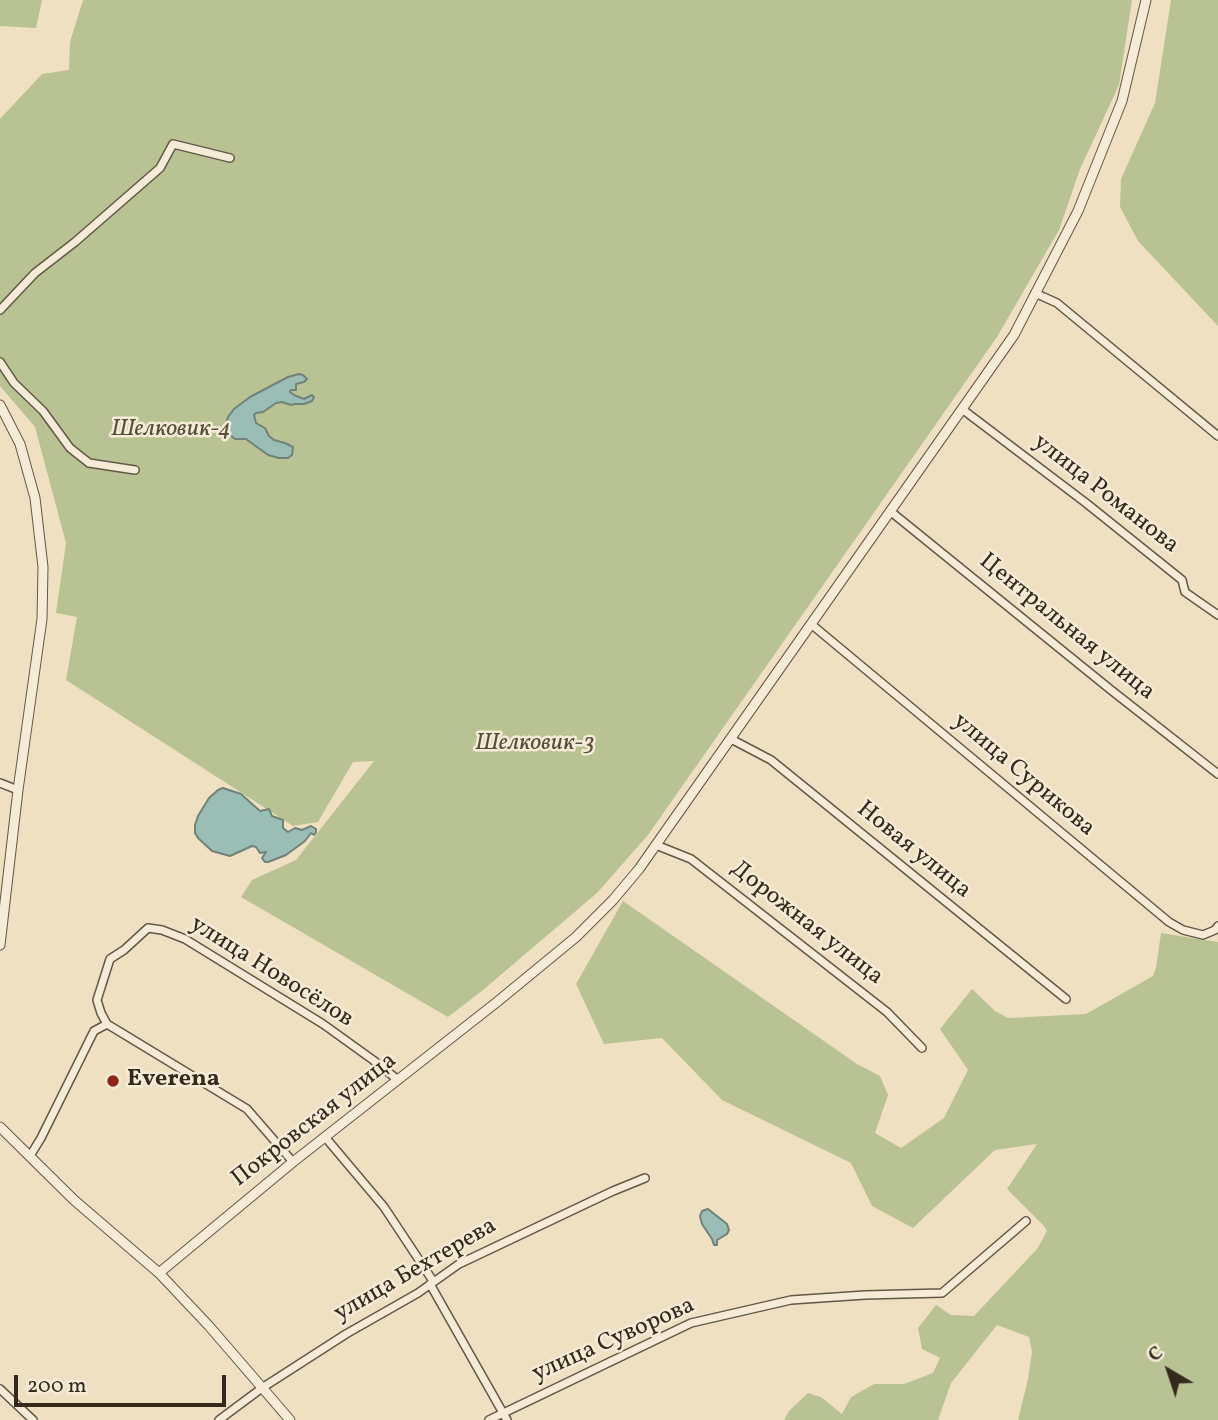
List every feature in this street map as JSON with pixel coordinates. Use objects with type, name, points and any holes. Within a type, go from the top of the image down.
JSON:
[{"type":"street","name":"Покровская улица","points":[[159,1273],[293,1162],[497,1002],[585,928],[639,869],[1014,335],[1078,211],[1122,102],[1146,0]]},
{"type":"street","points":[[0,310],[35,273],[160,168],[173,144],[230,158]]},
{"type":"street","points":[[1035,293],[1057,303],[1218,436]]},
{"type":"street","points":[[0,362],[14,383],[43,411],[70,448],[89,463],[135,470]]},
{"type":"street","points":[[0,944],[42,619],[43,567],[36,498],[20,444],[1,407]]},
{"type":"street","name":"улица Романова","points":[[962,409],[1182,580],[1185,592],[1218,615]]},
{"type":"street","name":"Центральная улица","points":[[890,511],[1218,774]]},
{"type":"street","name":"улица Сурикова","points":[[811,624],[1169,922],[1183,930],[1203,935],[1218,926]]},
{"type":"street","name":"Новая улица","points":[[731,739],[771,760],[1066,999]]},
{"type":"street","points":[[0,783],[18,790]]},
{"type":"street","name":"Дорожная улица","points":[[656,845],[691,859],[887,1012],[922,1048]]},
{"type":"street","name":"улица Новосёлов","points":[[107,1024],[97,1000],[110,959],[148,928],[162,930],[184,939],[323,1024],[398,1080]]},
{"type":"street","points":[[30,1156],[94,1031],[107,1024],[247,1109],[293,1162]]},
{"type":"street","points":[[0,1127],[74,1200],[159,1273],[290,1420]]},
{"type":"street","points":[[325,1137],[384,1207],[431,1283],[505,1417]]},
{"type":"street","name":"улица Бехтерева","points":[[219,1420],[262,1388],[459,1264],[645,1178]]},
{"type":"street","name":"улица Суворова","points":[[489,1420],[505,1417],[691,1323],[790,1300],[942,1293],[1026,1221]]},
{"type":"street","points":[[0,1389],[33,1420]]},
{"type":"green space","points":[[0,0],[42,0],[36,28],[0,26]]},
{"type":"green space","points":[[83,0],[1132,0],[1119,85],[1080,169],[1059,230],[997,337],[648,835],[597,893],[448,1017],[241,897],[252,880],[296,860],[374,761],[353,762],[318,822],[293,826],[66,680],[77,617],[56,613],[66,543],[35,427],[0,386],[0,119],[42,74],[69,70],[70,42]]},
{"type":"green space","points":[[1171,0],[1218,0],[1218,326],[1138,241],[1120,207],[1121,179],[1155,103]]},
{"type":"green space","points":[[623,901],[857,1064],[880,1076],[888,1095],[875,1133],[901,1148],[944,1118],[968,1070],[940,1029],[972,989],[995,1011],[1008,1018],[1086,1014],[1153,976],[1161,933],[1218,942],[1218,1420],[1018,1420],[1032,1352],[1029,1337],[997,1325],[951,1383],[938,1420],[784,1420],[789,1411],[808,1393],[821,1397],[842,1414],[851,1397],[874,1384],[904,1384],[933,1373],[940,1358],[922,1349],[918,1328],[936,1305],[951,1315],[974,1316],[1037,1249],[1047,1231],[1007,1189],[1037,1144],[995,1150],[913,1228],[872,1206],[851,1163],[722,1100],[662,1038],[604,1044],[576,984]]},
{"type":"water","points":[[299,374],[307,379],[296,384],[296,390],[290,392],[304,399],[312,395],[312,401],[291,405],[276,403],[254,415],[256,423],[265,428],[269,436],[293,447],[292,455],[288,458],[268,455],[246,439],[235,439],[224,430],[234,409],[250,397]]},
{"type":"water","points":[[223,788],[241,794],[260,811],[269,809],[272,816],[283,820],[283,828],[288,832],[295,828],[302,830],[311,826],[316,832],[314,835],[311,833],[286,855],[268,862],[262,858],[266,852],[260,853],[252,846],[230,856],[212,851],[198,838],[195,825],[209,798]]},
{"type":"water","points":[[708,1209],[727,1224],[729,1230],[717,1240],[717,1245],[714,1245],[700,1216],[702,1211]]},
{"type":"place","name":"Everena","points":[[113,1081]]},
{"type":"park label","name":"Шелковик-4","points":[[171,431]]},
{"type":"park label","name":"Шелковик-3","points":[[535,745]]}]
